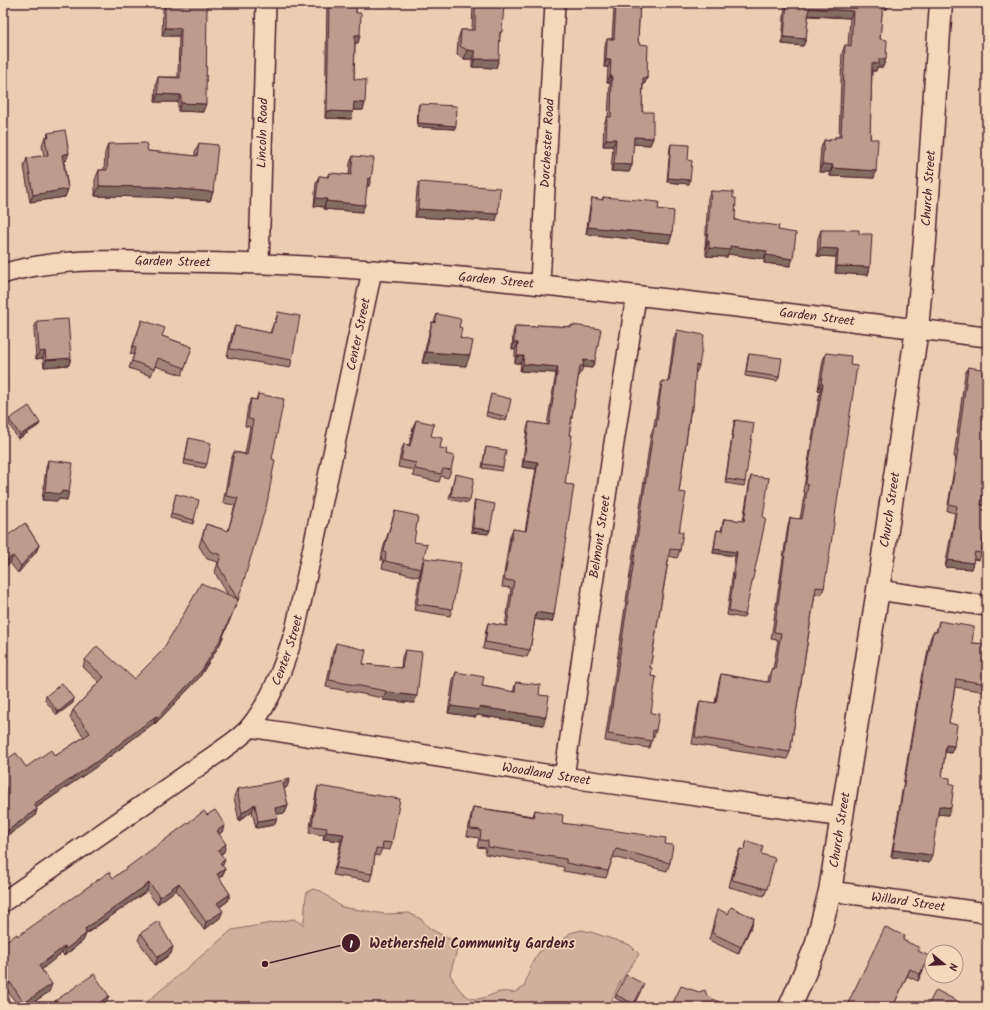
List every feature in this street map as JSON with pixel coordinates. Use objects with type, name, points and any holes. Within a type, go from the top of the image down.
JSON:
[{"type":"street","name":"Lincoln Road","points":[[260,263],[266,3]]},
{"type":"street","name":"Dorchester Road","points":[[540,283],[555,3]]},
{"type":"street","name":"Church Street","points":[[790,1007],[816,946],[830,891],[878,590],[917,329],[925,240],[941,3]]},
{"type":"street","name":"Garden Street","points":[[3,274],[10,271],[46,265],[87,261],[260,263],[540,283],[636,296],[987,337]]},
{"type":"street","name":"Center Street","points":[[3,902],[222,750],[250,727],[268,699],[284,666],[295,631],[372,271]]},
{"type":"street","name":"Belmont Street","points":[[564,777],[636,296]]},
{"type":"street","points":[[878,590],[987,606]]},
{"type":"street","name":"Woodland Street","points":[[250,727],[564,777],[843,817]]},
{"type":"street","name":"Willard Street","points":[[830,891],[987,913]]},
{"type":"shaded area","points":[[313,889],[321,891],[341,907],[385,914],[409,913],[421,919],[429,928],[451,940],[457,950],[450,974],[454,982],[464,994],[476,999],[501,992],[514,992],[524,987],[532,963],[539,952],[550,944],[562,942],[570,933],[582,930],[594,933],[630,945],[639,954],[619,984],[609,1007],[141,1007],[232,930],[294,919],[303,925],[307,892]]},
{"type":"building","points":[[165,3],[207,3],[206,104],[181,103],[181,95],[158,94],[158,77],[180,78],[181,28],[165,28]]},
{"type":"building","points":[[329,3],[356,3],[356,13],[361,13],[360,35],[355,35],[354,79],[366,80],[365,103],[354,102],[353,112],[327,111]]},
{"type":"building","points":[[475,3],[504,3],[502,32],[500,32],[499,59],[475,59],[475,51],[467,50],[460,46],[461,30],[475,30]]},
{"type":"building","points":[[616,3],[640,3],[638,39],[639,44],[648,45],[647,78],[643,78],[642,112],[653,112],[653,138],[634,137],[632,165],[614,164],[616,139],[606,139],[607,117],[611,117],[612,76],[610,76],[611,60],[606,60],[607,39],[614,39]]},
{"type":"building","points":[[787,3],[883,3],[880,39],[887,40],[886,59],[879,59],[879,64],[872,63],[870,139],[878,139],[876,171],[832,168],[833,165],[822,164],[824,140],[830,141],[830,139],[835,139],[835,137],[841,137],[845,45],[851,46],[853,11],[809,8],[806,39],[784,37]]},
{"type":"building","points":[[419,104],[457,106],[456,126],[418,123]]},
{"type":"building","points":[[65,130],[69,153],[62,155],[68,189],[33,195],[27,158],[48,155],[45,137],[49,137],[48,133]]},
{"type":"building","points":[[146,143],[148,151],[197,156],[199,143],[218,145],[213,192],[159,187],[99,186],[99,170],[107,170],[108,144]]},
{"type":"building","points":[[671,144],[689,145],[688,160],[692,161],[690,180],[668,178]]},
{"type":"building","points":[[353,156],[374,158],[371,179],[368,178],[365,205],[326,201],[327,199],[316,198],[319,176],[328,177],[329,173],[351,175]]},
{"type":"building","points":[[419,182],[500,188],[498,214],[418,209]]},
{"type":"building","points":[[711,191],[733,192],[733,198],[736,198],[735,220],[779,226],[778,230],[796,233],[793,259],[766,255],[767,251],[730,246],[730,250],[709,248],[709,241],[707,241]]},
{"type":"building","points":[[603,197],[659,202],[658,209],[674,211],[672,235],[588,227],[592,198],[603,200]]},
{"type":"building","points":[[821,230],[859,230],[859,234],[872,234],[870,267],[837,266],[838,249],[820,248]]},
{"type":"building","points":[[278,312],[300,316],[292,360],[230,349],[235,326],[271,333],[274,322],[276,322]]},
{"type":"building","points":[[437,314],[461,319],[459,327],[462,328],[460,338],[473,341],[470,355],[426,352],[432,322],[435,323]]},
{"type":"building","points":[[68,319],[71,358],[46,360],[45,351],[39,352],[37,321]]},
{"type":"building","points":[[142,320],[165,328],[162,336],[192,347],[185,368],[158,358],[154,369],[132,361],[136,348],[133,346]]},
{"type":"building","points":[[537,325],[572,327],[572,325],[601,329],[595,361],[584,360],[583,366],[580,366],[569,435],[572,435],[565,484],[574,485],[554,615],[536,612],[530,650],[485,642],[488,623],[507,626],[514,581],[504,580],[513,529],[526,531],[538,462],[524,460],[529,422],[549,425],[558,367],[523,364],[524,356],[517,356],[518,343],[514,342],[515,326],[536,327]]},
{"type":"building","points":[[677,330],[704,335],[699,366],[696,365],[693,407],[691,406],[679,492],[686,493],[679,532],[683,532],[680,550],[670,549],[650,668],[652,668],[651,676],[656,677],[651,713],[659,714],[656,730],[653,730],[652,741],[608,734],[654,426],[656,427],[662,381],[669,382]]},
{"type":"building","points":[[826,353],[851,356],[850,365],[857,366],[824,588],[816,587],[790,752],[695,737],[700,701],[716,703],[721,674],[770,682],[772,668],[775,669],[781,633],[774,632],[790,518],[802,519],[808,485],[806,484],[807,474],[823,384],[821,383]]},
{"type":"building","points":[[749,354],[782,358],[779,377],[746,372]]},
{"type":"building","points":[[968,367],[987,370],[987,468],[981,505],[987,506],[987,535],[984,535],[981,553],[975,552],[973,563],[948,560],[957,506],[949,504],[958,450]]},
{"type":"building","points":[[3,375],[6,380],[3,383]]},
{"type":"building","points":[[258,394],[284,399],[272,459],[275,460],[267,503],[238,600],[218,565],[221,555],[210,551],[202,538],[206,524],[228,531],[238,498],[226,496],[234,452],[247,455],[253,420],[248,419],[251,399],[257,400]]},
{"type":"building","points":[[491,394],[511,399],[507,417],[487,412]]},
{"type":"building","points":[[29,406],[40,423],[20,435],[9,419]]},
{"type":"building","points":[[416,420],[434,424],[431,436],[442,438],[440,448],[447,449],[446,454],[454,456],[451,470],[443,469],[441,474],[415,469],[416,463],[401,460],[404,444],[410,446]]},
{"type":"building","points":[[735,420],[754,423],[745,482],[726,479]]},
{"type":"building","points":[[189,438],[211,443],[207,464],[185,460]]},
{"type":"building","points":[[486,447],[506,450],[503,467],[483,464]]},
{"type":"building","points":[[48,460],[73,463],[69,492],[62,491],[61,494],[45,492]]},
{"type":"building","points":[[455,474],[474,478],[470,500],[451,496]]},
{"type":"building","points":[[751,476],[769,478],[763,517],[766,518],[745,615],[729,611],[737,552],[714,549],[717,530],[722,531],[724,519],[744,521]]},
{"type":"building","points":[[176,494],[199,500],[194,520],[171,514]]},
{"type":"building","points":[[475,500],[495,504],[490,530],[473,528]]},
{"type":"building","points":[[395,511],[418,516],[414,542],[427,544],[421,569],[385,561],[386,553],[384,552],[386,542]]},
{"type":"building","points":[[25,523],[39,545],[21,566],[13,556],[3,563],[3,539]]},
{"type":"building","points":[[424,558],[461,563],[452,609],[417,604]]},
{"type":"building","points":[[201,583],[238,599],[222,637],[202,670],[158,717],[156,716],[96,762],[34,804],[37,809],[3,834],[3,794],[8,790],[3,783],[3,762],[16,753],[26,767],[51,750],[55,756],[90,733],[73,710],[104,677],[85,660],[97,646],[134,679],[162,651]]},
{"type":"building","points":[[939,621],[974,627],[972,643],[987,644],[987,684],[956,679],[949,723],[957,725],[954,746],[946,745],[942,777],[950,778],[950,784],[954,784],[951,808],[939,806],[932,855],[893,850],[924,666],[926,666],[933,632],[937,632]]},
{"type":"building","points":[[336,643],[366,650],[363,664],[402,668],[405,650],[422,652],[417,696],[386,692],[329,680]]},
{"type":"building","points":[[456,672],[484,677],[482,686],[515,692],[516,682],[540,685],[539,695],[549,696],[546,717],[479,707],[479,710],[451,706]]},
{"type":"building","points":[[62,683],[74,699],[58,712],[46,696]]},
{"type":"building","points":[[290,779],[283,784],[288,805],[275,808],[277,818],[258,821],[255,804],[242,813],[237,789]]},
{"type":"building","points":[[318,786],[400,799],[392,843],[383,842],[382,849],[376,848],[372,874],[336,868],[344,834],[326,832],[327,828],[312,826]]},
{"type":"building","points":[[473,807],[534,817],[535,810],[563,815],[562,823],[666,838],[665,844],[673,845],[670,863],[616,849],[608,871],[566,863],[566,859],[488,847],[488,841],[480,840],[481,830],[470,829]]},
{"type":"building","points":[[215,810],[225,825],[217,831],[226,844],[218,850],[225,860],[220,863],[225,869],[217,874],[230,894],[217,903],[223,911],[206,922],[179,883],[160,897],[149,883],[85,929],[86,934],[66,949],[65,946],[39,966],[52,984],[24,1003],[10,982],[3,987],[3,943],[17,934],[18,936],[109,872],[113,878],[204,811],[207,815]]},
{"type":"building","points":[[747,841],[763,846],[761,854],[775,858],[767,889],[732,880],[740,849],[744,850]]},
{"type":"building","points":[[731,907],[754,918],[741,947],[712,933],[718,909],[728,914]]},
{"type":"building","points":[[158,921],[173,947],[158,957],[141,933]]},
{"type":"building","points":[[885,927],[905,936],[903,940],[920,948],[918,951],[924,954],[924,966],[920,974],[910,969],[893,1007],[846,1007]]},
{"type":"building","points":[[94,974],[109,996],[93,1007],[59,1007],[55,1001]]},
{"type":"building","points":[[626,975],[644,984],[634,1004],[616,995]]},
{"type":"building","points":[[681,986],[699,992],[705,990],[707,996],[729,1007],[671,1007]]},
{"type":"building","points":[[936,990],[963,1004],[961,1007],[927,1007]]},
{"type":"place","name":"Wethersfield Community Gardens","points":[[265,964]]}]
